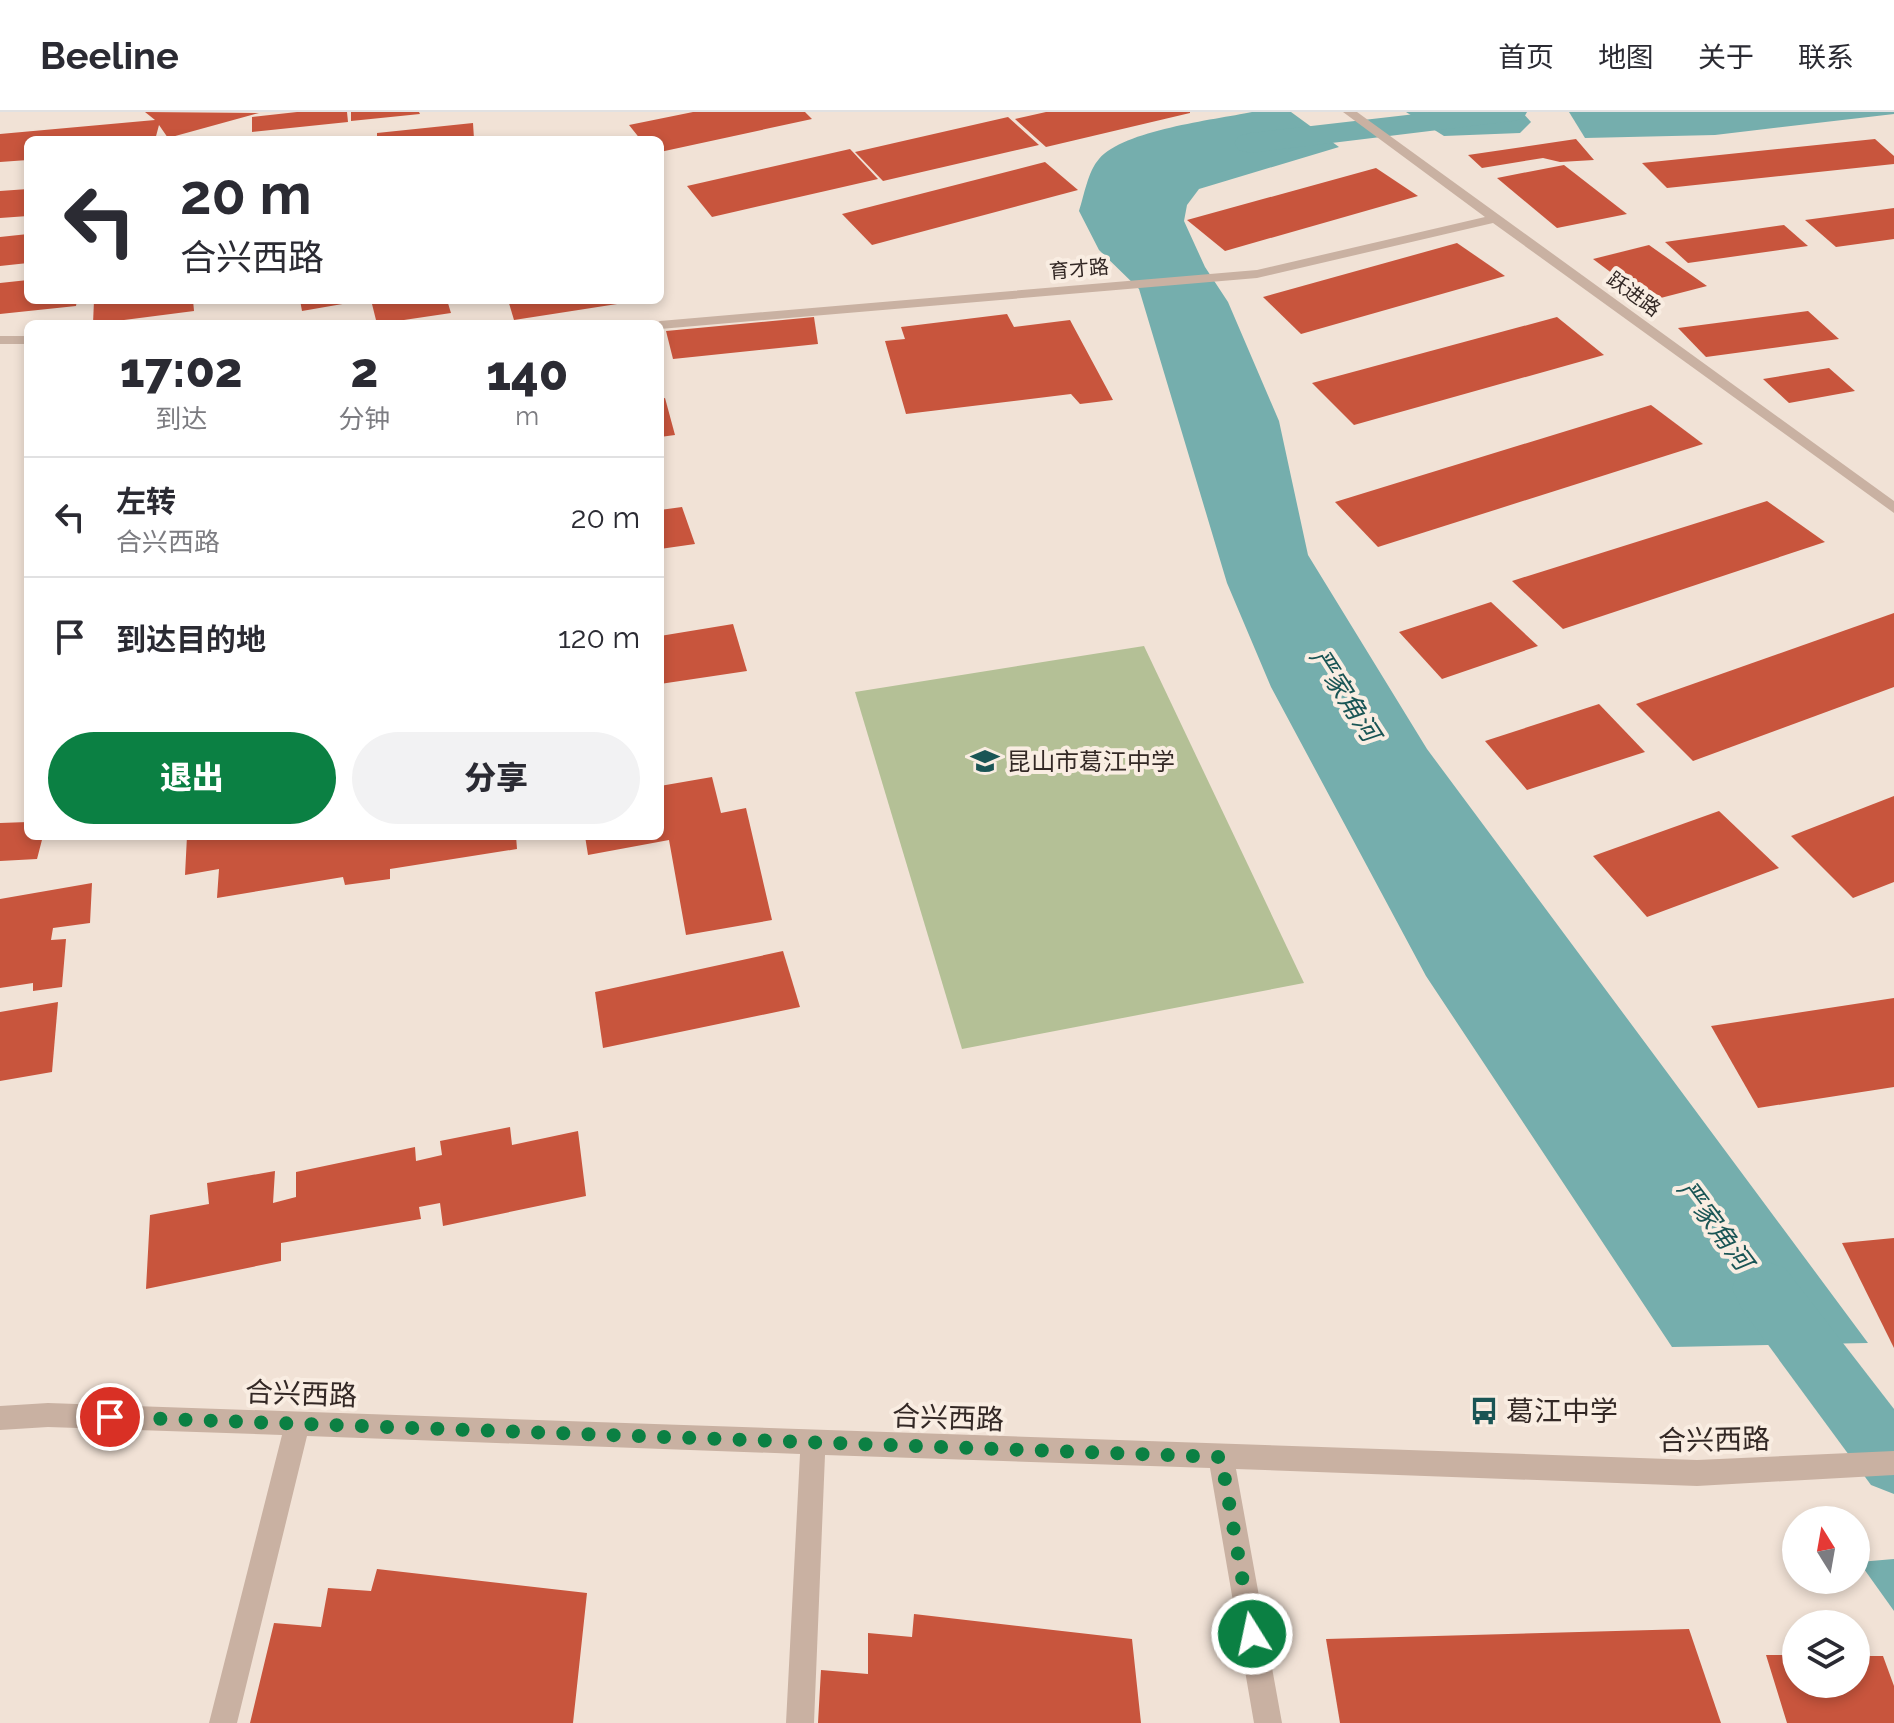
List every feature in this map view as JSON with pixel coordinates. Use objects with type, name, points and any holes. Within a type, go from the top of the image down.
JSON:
[{"type":"street","name":"跃进路","points":[[1349,112],[1894,508]]},
{"type":"street","name":"育才路","points":[[664,325],[1257,274],[1496,218]]},
{"type":"street","points":[[0,340],[24,340]]},
{"type":"street","name":"合兴西路","points":[[0,1418],[48,1415],[1697,1473],[1894,1463]]},
{"type":"street","points":[[223,1723],[297,1424]]},
{"type":"street","points":[[800,1723],[813,1443]]},
{"type":"street","points":[[1221,1457],[1268,1723]]},
{"type":"green space","points":[[1144,646],[1304,983],[962,1049],[855,692]]},
{"type":"water","points":[[1252,112],[1291,112],[1339,147],[1199,189],[1187,205],[1184,221],[1205,267],[1228,302],[1279,421],[1308,555],[1427,749],[1868,1343],[1672,1347],[1426,976],[1271,687],[1227,583],[1139,289],[1099,250],[1079,211],[1092,170],[1111,149],[1148,133]]},
{"type":"water","points":[[1406,112],[1522,112],[1531,122],[1520,133],[1444,136]]},
{"type":"water","points":[[1569,112],[1894,114],[1715,135],[1585,138]]},
{"type":"water","points":[[1894,1559],[1894,1611],[1870,1577],[1870,1561]]},
{"type":"building","points":[[145,112],[259,113],[175,136],[167,136],[159,125],[156,136],[24,136],[24,160],[0,162],[0,134],[155,120]]},
{"type":"building","points":[[297,112],[347,112],[348,122],[252,132],[252,117]]},
{"type":"building","points":[[351,112],[419,112],[420,114],[351,121]]},
{"type":"building","points":[[693,112],[805,112],[812,119],[664,151],[664,136],[638,136],[629,125]]},
{"type":"building","points":[[1046,112],[1190,113],[1046,147],[1015,119]]},
{"type":"building","points":[[1008,117],[1039,145],[883,181],[855,152]]},
{"type":"building","points":[[473,123],[474,136],[377,136],[377,133]]},
{"type":"building","points":[[1576,139],[1594,160],[1560,162],[1543,158],[1482,168],[1468,155]]},
{"type":"building","points":[[1875,139],[1894,156],[1894,164],[1667,188],[1642,163]]},
{"type":"building","points":[[850,149],[878,179],[712,217],[687,186]]},
{"type":"building","points":[[1045,162],[1078,190],[872,245],[842,214]]},
{"type":"building","points":[[1564,165],[1627,214],[1557,228],[1497,178]]},
{"type":"building","points":[[1376,168],[1418,196],[1225,251],[1187,220]]},
{"type":"building","points":[[24,189],[24,216],[0,218],[0,191]]},
{"type":"building","points":[[1894,208],[1894,239],[1836,247],[1805,220]]},
{"type":"building","points":[[1784,225],[1808,246],[1688,263],[1665,242]]},
{"type":"building","points":[[24,234],[24,263],[0,266],[0,237]]},
{"type":"building","points":[[1457,243],[1505,276],[1301,334],[1263,297]]},
{"type":"building","points":[[1649,245],[1707,286],[1649,301],[1593,259]]},
{"type":"building","points":[[24,280],[24,304],[76,306],[0,314],[0,283]]},
{"type":"building","points":[[94,304],[193,304],[194,311],[124,320],[93,320]]},
{"type":"building","points":[[301,304],[342,304],[302,311]]},
{"type":"building","points":[[372,304],[448,304],[451,313],[404,320],[376,320]]},
{"type":"building","points":[[509,304],[617,304],[514,320]]},
{"type":"building","points":[[1808,311],[1839,339],[1706,357],[1678,328]]},
{"type":"building","points":[[1007,314],[1014,327],[1070,320],[1113,400],[1080,404],[1071,394],[906,414],[885,341],[905,339],[901,327]]},
{"type":"building","points":[[814,317],[818,344],[673,359],[666,331]]},
{"type":"building","points":[[1557,317],[1604,355],[1354,425],[1312,383]]},
{"type":"building","points":[[1829,368],[1855,391],[1789,403],[1763,379]]},
{"type":"building","points":[[665,398],[675,435],[664,436]]},
{"type":"building","points":[[1651,405],[1703,444],[1378,547],[1335,502]]},
{"type":"building","points":[[1767,501],[1825,542],[1563,629],[1512,581]]},
{"type":"building","points":[[682,507],[695,544],[664,548],[664,509]]},
{"type":"building","points":[[1491,602],[1538,646],[1442,679],[1399,632]]},
{"type":"building","points":[[1894,613],[1894,687],[1693,761],[1636,704]]},
{"type":"building","points":[[733,624],[747,671],[664,683],[664,635]]},
{"type":"building","points":[[1599,704],[1645,752],[1527,790],[1485,741]]},
{"type":"building","points":[[712,777],[721,813],[746,808],[772,920],[686,935],[669,840],[588,855],[586,840],[664,840],[664,785]]},
{"type":"building","points":[[1894,796],[1894,882],[1853,898],[1791,836]]},
{"type":"building","points":[[1719,811],[1779,868],[1647,917],[1593,856]]},
{"type":"building","points":[[24,822],[24,840],[42,840],[37,859],[0,861],[0,823]]},
{"type":"building","points":[[187,840],[516,840],[517,849],[390,869],[390,879],[345,885],[343,877],[217,898],[219,869],[185,875]]},
{"type":"building","points":[[92,883],[90,923],[53,928],[51,940],[66,939],[62,987],[33,991],[33,983],[0,988],[0,899]]},
{"type":"building","points":[[783,951],[800,1007],[603,1048],[595,992]]},
{"type":"building","points":[[1894,998],[1894,1087],[1758,1108],[1711,1026]]},
{"type":"building","points":[[58,1002],[52,1072],[0,1081],[0,1012]]},
{"type":"building","points":[[510,1127],[512,1145],[578,1131],[586,1196],[443,1226],[440,1203],[419,1207],[421,1219],[281,1243],[281,1261],[146,1289],[150,1215],[209,1204],[207,1183],[275,1171],[273,1203],[296,1197],[296,1172],[415,1147],[416,1161],[442,1155],[440,1141]]},
{"type":"building","points":[[1894,1238],[1894,1348],[1842,1243]]},
{"type":"building","points":[[377,1569],[587,1593],[573,1723],[250,1723],[274,1623],[321,1627],[328,1588],[371,1591]]},
{"type":"building","points":[[914,1614],[1132,1639],[1141,1723],[818,1723],[821,1670],[868,1674],[868,1633],[912,1637]]},
{"type":"building","points":[[1689,1629],[1721,1723],[1340,1723],[1326,1639]]},
{"type":"building","points":[[1766,1655],[1782,1655],[1782,1698],[1870,1698],[1870,1656],[1883,1656],[1894,1686],[1894,1723],[1787,1723]]},
{"type":"waterway","name":"严家角河","points":[[1250,143],[1512,112]]},
{"type":"waterway","name":"严家角河","points":[[1763,1288],[1894,1462]]},
{"type":"place","name":"昆山市葛江中学","points":[[985,761]]},
{"type":"place","name":"葛江中学","points":[[1484,1411]]},
{"type":"route","points":[[110,1417],[1221,1457],[1252,1634]]}]
